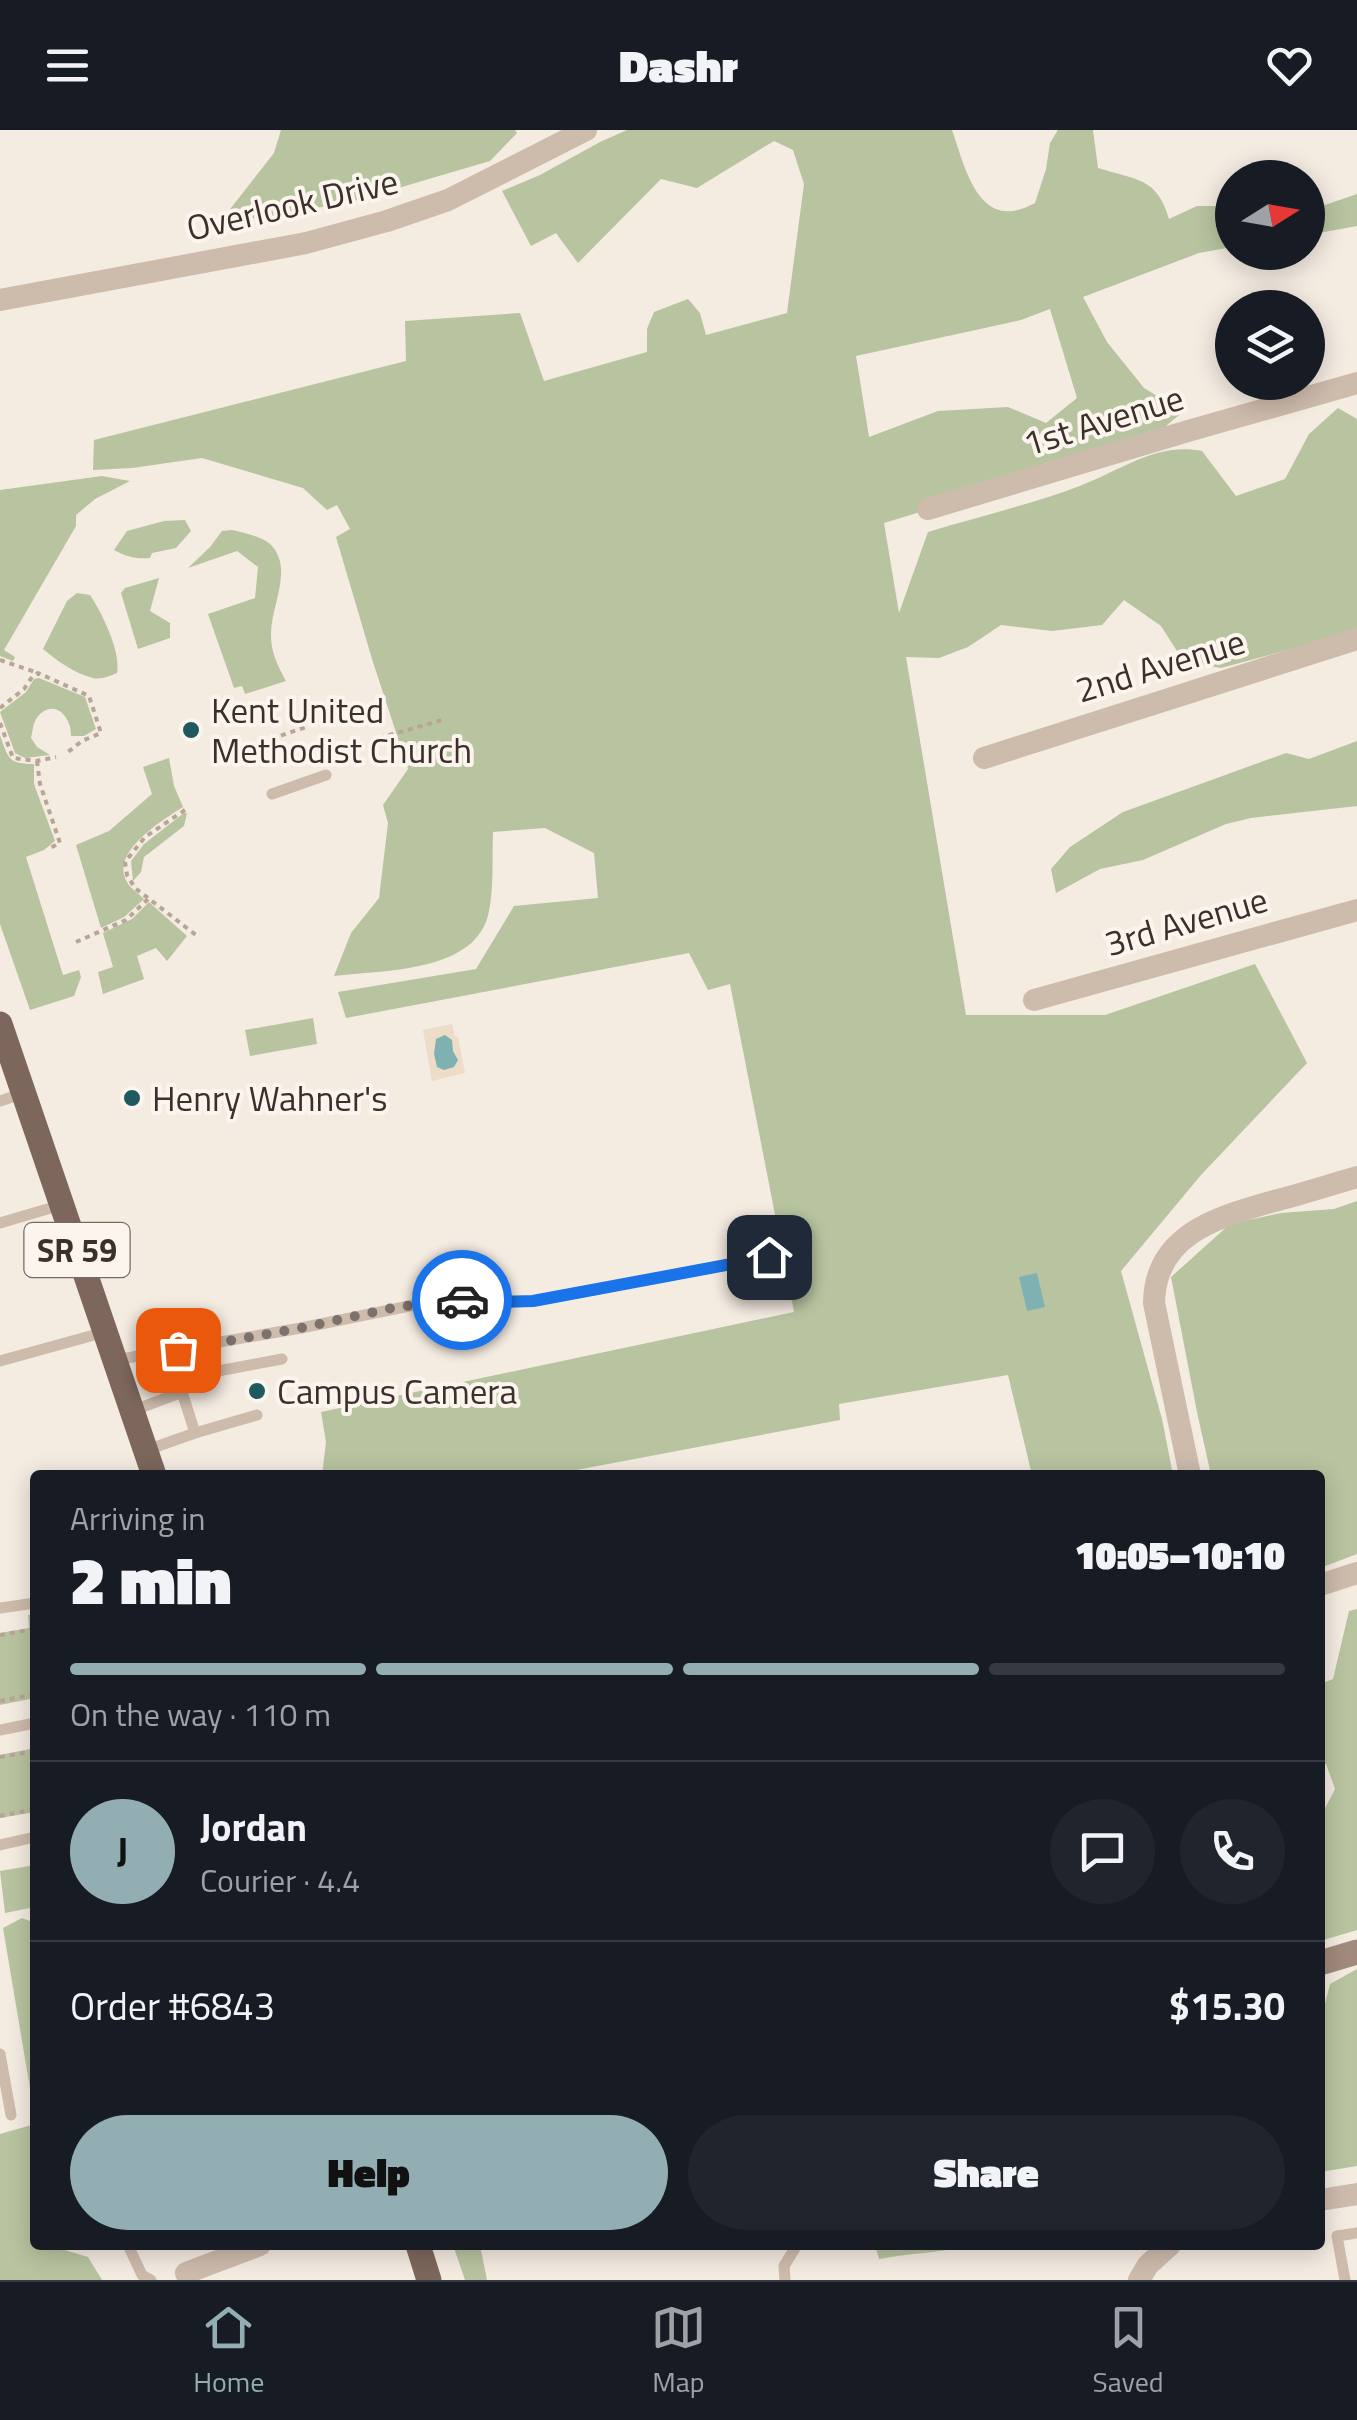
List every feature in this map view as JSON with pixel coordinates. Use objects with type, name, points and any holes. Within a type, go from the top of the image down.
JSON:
[{"type":"main road","name":"SR 59","points":[[0,1024],[12,1097],[62,1205],[152,1470]]},
{"type":"main road","points":[[420,2250],[429,2280]]},
{"type":"street","name":"Overlook Drive","points":[[0,300],[306,243],[388,222],[448,200],[586,130]]},
{"type":"street","name":"1st Avenue","points":[[928,508],[1357,384]]},
{"type":"street","name":"2nd Avenue","points":[[984,758],[1357,639]]},
{"type":"street","name":"3rd Avenue","points":[[1034,1000],[1357,910]]},
{"type":"street","points":[[1189,1470],[1154,1303],[1157,1277],[1175,1248],[1197,1228],[1357,1177]]},
{"type":"street","points":[[1325,1584],[1357,1574]]},
{"type":"street","points":[[1325,1962],[1357,1952]]},
{"type":"street","points":[[1325,2199],[1357,2194]]},
{"type":"street","points":[[184,2277],[248,2250]]},
{"type":"street","points":[[1139,2280],[1165,2250]]},
{"type":"lane","points":[[272,794],[326,775]]},
{"type":"lane","points":[[0,1223],[62,1205]]},
{"type":"lane","points":[[115,1360],[397,1307],[446,1300],[533,1301],[769,1257]]},
{"type":"lane","points":[[0,1361],[105,1332]]},
{"type":"lane","points":[[195,1433],[181,1378],[282,1360]]},
{"type":"lane","points":[[132,1411],[182,1392]]},
{"type":"lane","points":[[146,1450],[257,1415]]},
{"type":"lane","points":[[0,1608],[30,1603]]},
{"type":"lane","points":[[0,1730],[30,1725]]},
{"type":"lane","points":[[0,1845],[30,1838]]},
{"type":"lane","points":[[0,2054],[11,2115]]},
{"type":"lane","points":[[1345,2280],[1336,2236],[1357,2233]]},
{"type":"lane","points":[[130,2250],[148,2279]]},
{"type":"lane","points":[[786,2280],[784,2266],[794,2250]]},
{"type":"path","points":[[0,660],[38,673],[93,702],[101,733],[82,740],[68,752]]},
{"type":"path","points":[[0,708],[38,673]]},
{"type":"path","points":[[379,738],[442,720]]},
{"type":"path","points":[[0,723],[13,758],[37,761],[56,756]]},
{"type":"path","points":[[262,742],[310,726]]},
{"type":"path","points":[[37,761],[40,784],[60,842],[48,849]]},
{"type":"path","points":[[185,810],[146,837],[126,862],[127,875],[134,888],[196,935]]},
{"type":"path","points":[[76,942],[126,920],[148,898]]},
{"type":"path","points":[[0,1635],[30,1630]]},
{"type":"path","points":[[6,1692],[8,1699]]},
{"type":"path","points":[[0,1701],[30,1695]]},
{"type":"path","points":[[0,1757],[30,1752]]},
{"type":"path","points":[[0,1816],[30,1810]]},
{"type":"green space","points":[[281,130],[517,133],[490,161],[354,201],[220,222],[274,153]]},
{"type":"green space","points":[[627,130],[952,130],[978,193],[1000,210],[1016,210],[1035,203],[1050,143],[1058,130],[1093,130],[1098,168],[1143,182],[1158,195],[1169,219],[1197,206],[1215,206],[1215,250],[1083,297],[1107,342],[1144,388],[1183,412],[1153,441],[884,523],[899,613],[928,532],[1059,493],[1153,454],[1185,449],[1202,451],[1236,496],[1285,479],[1309,434],[1338,408],[1357,419],[1357,631],[1221,668],[1184,662],[1161,626],[1124,600],[1102,625],[1052,631],[1001,625],[968,647],[939,658],[906,657],[966,1015],[1105,1015],[1255,964],[1307,1063],[1201,1175],[1121,1271],[1172,1470],[1031,1470],[1008,1375],[839,1404],[840,1420],[576,1470],[323,1470],[326,1442],[321,1412],[794,1312],[730,984],[708,990],[689,953],[346,1018],[338,992],[476,969],[514,906],[598,898],[594,853],[545,828],[493,832],[489,911],[481,931],[467,946],[426,964],[334,976],[351,933],[379,898],[388,823],[383,805],[408,769],[336,537],[350,529],[337,505],[327,510],[303,488],[202,458],[93,470],[94,440],[406,361],[405,321],[520,313],[544,381],[647,352],[647,329],[654,312],[688,299],[700,313],[706,335],[787,313],[804,184],[793,150],[774,141],[697,188],[661,179],[578,263],[556,233],[531,246],[502,191]],"holes":[[[1050,309],[1077,398],[1046,423],[1008,407],[938,411],[869,437],[856,356],[1021,320]]]},
{"type":"green space","points":[[1357,194],[1357,226],[1325,232],[1325,205]]},
{"type":"green space","points":[[102,476],[130,481],[95,499],[76,515],[76,526],[4,650],[15,657],[13,661],[0,656],[0,490]]},
{"type":"green space","points":[[185,520],[191,531],[176,548],[152,553],[150,558],[131,557],[114,550],[127,531]]},
{"type":"green space","points":[[232,530],[266,541],[281,564],[271,636],[286,681],[245,694],[242,686],[234,688],[208,614],[255,598],[258,567],[237,551],[188,568],[222,531]]},
{"type":"green space","points":[[159,578],[150,611],[170,623],[170,638],[138,649],[121,593],[125,588]]},
{"type":"green space","points":[[77,593],[90,595],[100,612],[113,643],[117,673],[99,678],[87,676],[43,649],[67,601]]},
{"type":"green space","points":[[39,678],[85,697],[96,729],[84,736],[71,736],[62,713],[46,710],[36,719],[31,738],[50,755],[25,758],[15,753],[0,712]]},
{"type":"green space","points":[[0,735],[10,758],[34,764],[34,784],[55,841],[26,857],[63,975],[79,970],[81,977],[74,996],[30,1010],[0,924]]},
{"type":"green space","points":[[1357,741],[1357,806],[1226,824],[1143,860],[1100,869],[1056,893],[1051,869],[1070,847],[1123,812],[1286,753],[1309,759]]},
{"type":"green space","points":[[169,758],[183,807],[141,838],[125,859],[123,871],[127,882],[144,899],[124,917],[101,928],[76,845],[109,831],[152,794],[143,767]]},
{"type":"green space","points":[[184,813],[184,826],[144,857],[141,872],[133,881],[131,861],[144,844]]},
{"type":"green space","points":[[149,902],[187,936],[167,961],[156,948],[137,956],[144,979],[103,994],[98,972],[113,967],[103,933],[132,919]]},
{"type":"green space","points":[[313,1018],[317,1044],[250,1056],[245,1030]]},
{"type":"green space","points":[[1357,1201],[1357,1554],[1325,1566],[1325,1470],[1210,1470],[1171,1277],[1230,1224],[1281,1213],[1334,1209]]},
{"type":"green space","points":[[1357,1609],[1357,1930],[1325,1940],[1325,1808],[1335,1789],[1325,1764],[1325,1682],[1333,1679],[1349,1611]]},
{"type":"green space","points":[[30,1614],[30,1699],[0,1705],[0,1633],[29,1628]]},
{"type":"green space","points":[[30,1749],[30,1813],[0,1818],[0,1755]]},
{"type":"green space","points":[[30,1866],[30,1908],[5,1913],[0,1871]]},
{"type":"green space","points":[[22,1918],[30,1921],[30,2088],[3,1928]]},
{"type":"green space","points":[[1357,1969],[1357,2166],[1325,2171],[1325,2004],[1330,1984]]},
{"type":"green space","points":[[30,2125],[30,2250],[65,2250],[88,2257],[102,2280],[0,2280],[0,2134]]},
{"type":"green space","points":[[455,2250],[481,2250],[487,2280],[465,2280]]},
{"type":"green space","points":[[876,2250],[945,2250],[879,2259]]},
{"type":"shaded area","points":[[452,1024],[465,1073],[432,1081],[423,1030]]},
{"type":"water","points":[[445,1035],[452,1040],[458,1060],[454,1067],[444,1070],[437,1067],[434,1054],[436,1039]]},
{"type":"water","points":[[1037,1273],[1045,1307],[1027,1311],[1019,1277]]},
{"type":"way so far","points":[[178,1350],[397,1307],[462,1300]]},
{"type":"place","name":"Kent United Methodist Church","points":[[191,730]]},
{"type":"place","name":"Henry Wahner's","points":[[132,1098]]},
{"type":"place","name":"Campus Camera","points":[[257,1391]]},
{"type":"route","points":[[462,1300],[533,1301],[769,1257]]}]
